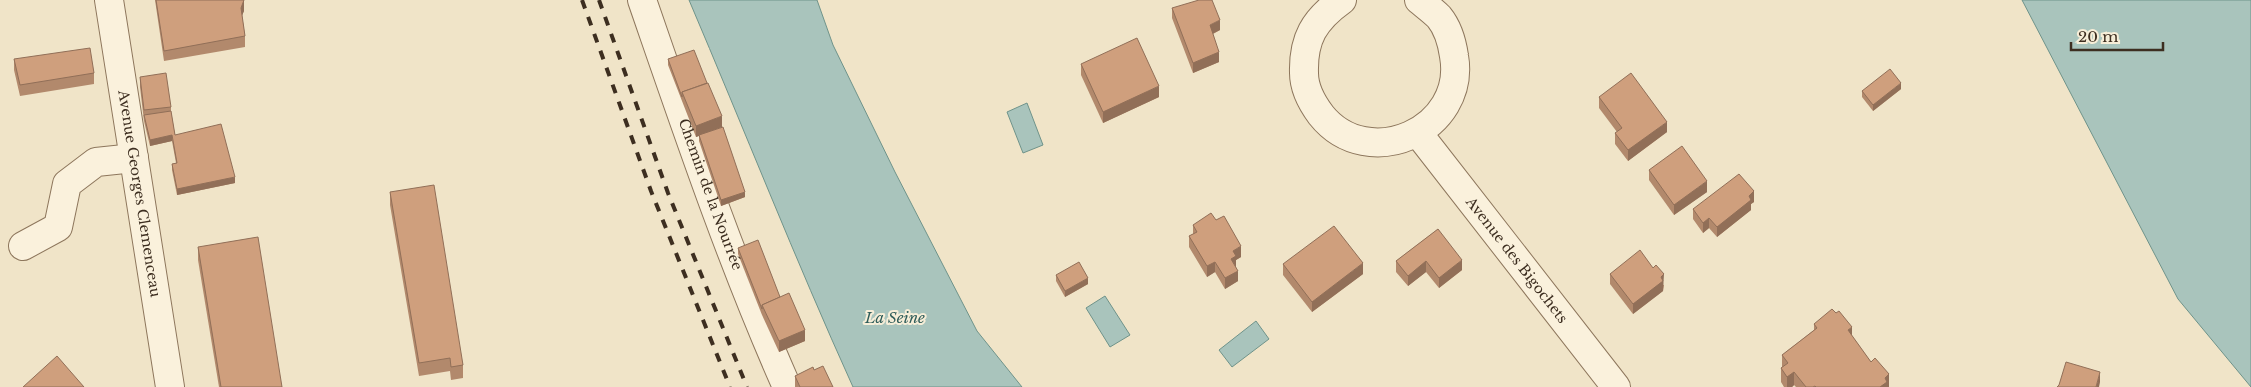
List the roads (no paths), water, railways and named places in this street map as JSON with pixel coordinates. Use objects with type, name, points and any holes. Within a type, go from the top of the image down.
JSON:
[{"type":"street","name":"Avenue Georges Clemenceau","points":[[109,0],[170,387]]},
{"type":"street","name":"Chemin de la Nourrée","points":[[642,0],[743,282],[787,387]]},
{"type":"street","points":[[1342,0],[1325,12],[1311,32],[1304,56],[1304,80],[1312,103],[1327,122],[1347,136],[1371,142],[1395,141],[1418,133],[1438,116],[1452,93],[1456,67],[1452,41],[1439,18],[1419,0]]},
{"type":"street","name":"Avenue des Bigochets","points":[[1418,133],[1616,387]]},
{"type":"street","points":[[23,246],[58,227],[67,184],[96,162],[134,158]]},
{"type":"water","name":"La Seine","points":[[689,0],[817,0],[833,45],[895,172],[977,331],[1022,387],[853,387]]},
{"type":"water","points":[[2022,0],[2251,0],[2251,387],[2178,299]]},
{"type":"water","points":[[1027,103],[1043,145],[1023,153],[1007,112]]},
{"type":"water","points":[[1105,296],[1130,335],[1110,347],[1086,308]]},
{"type":"water","points":[[1256,321],[1269,339],[1232,367],[1219,350]]},
{"type":"railway","points":[[582,0],[651,191],[730,387]]},
{"type":"railway","points":[[599,0],[668,193],[747,387]]}]
